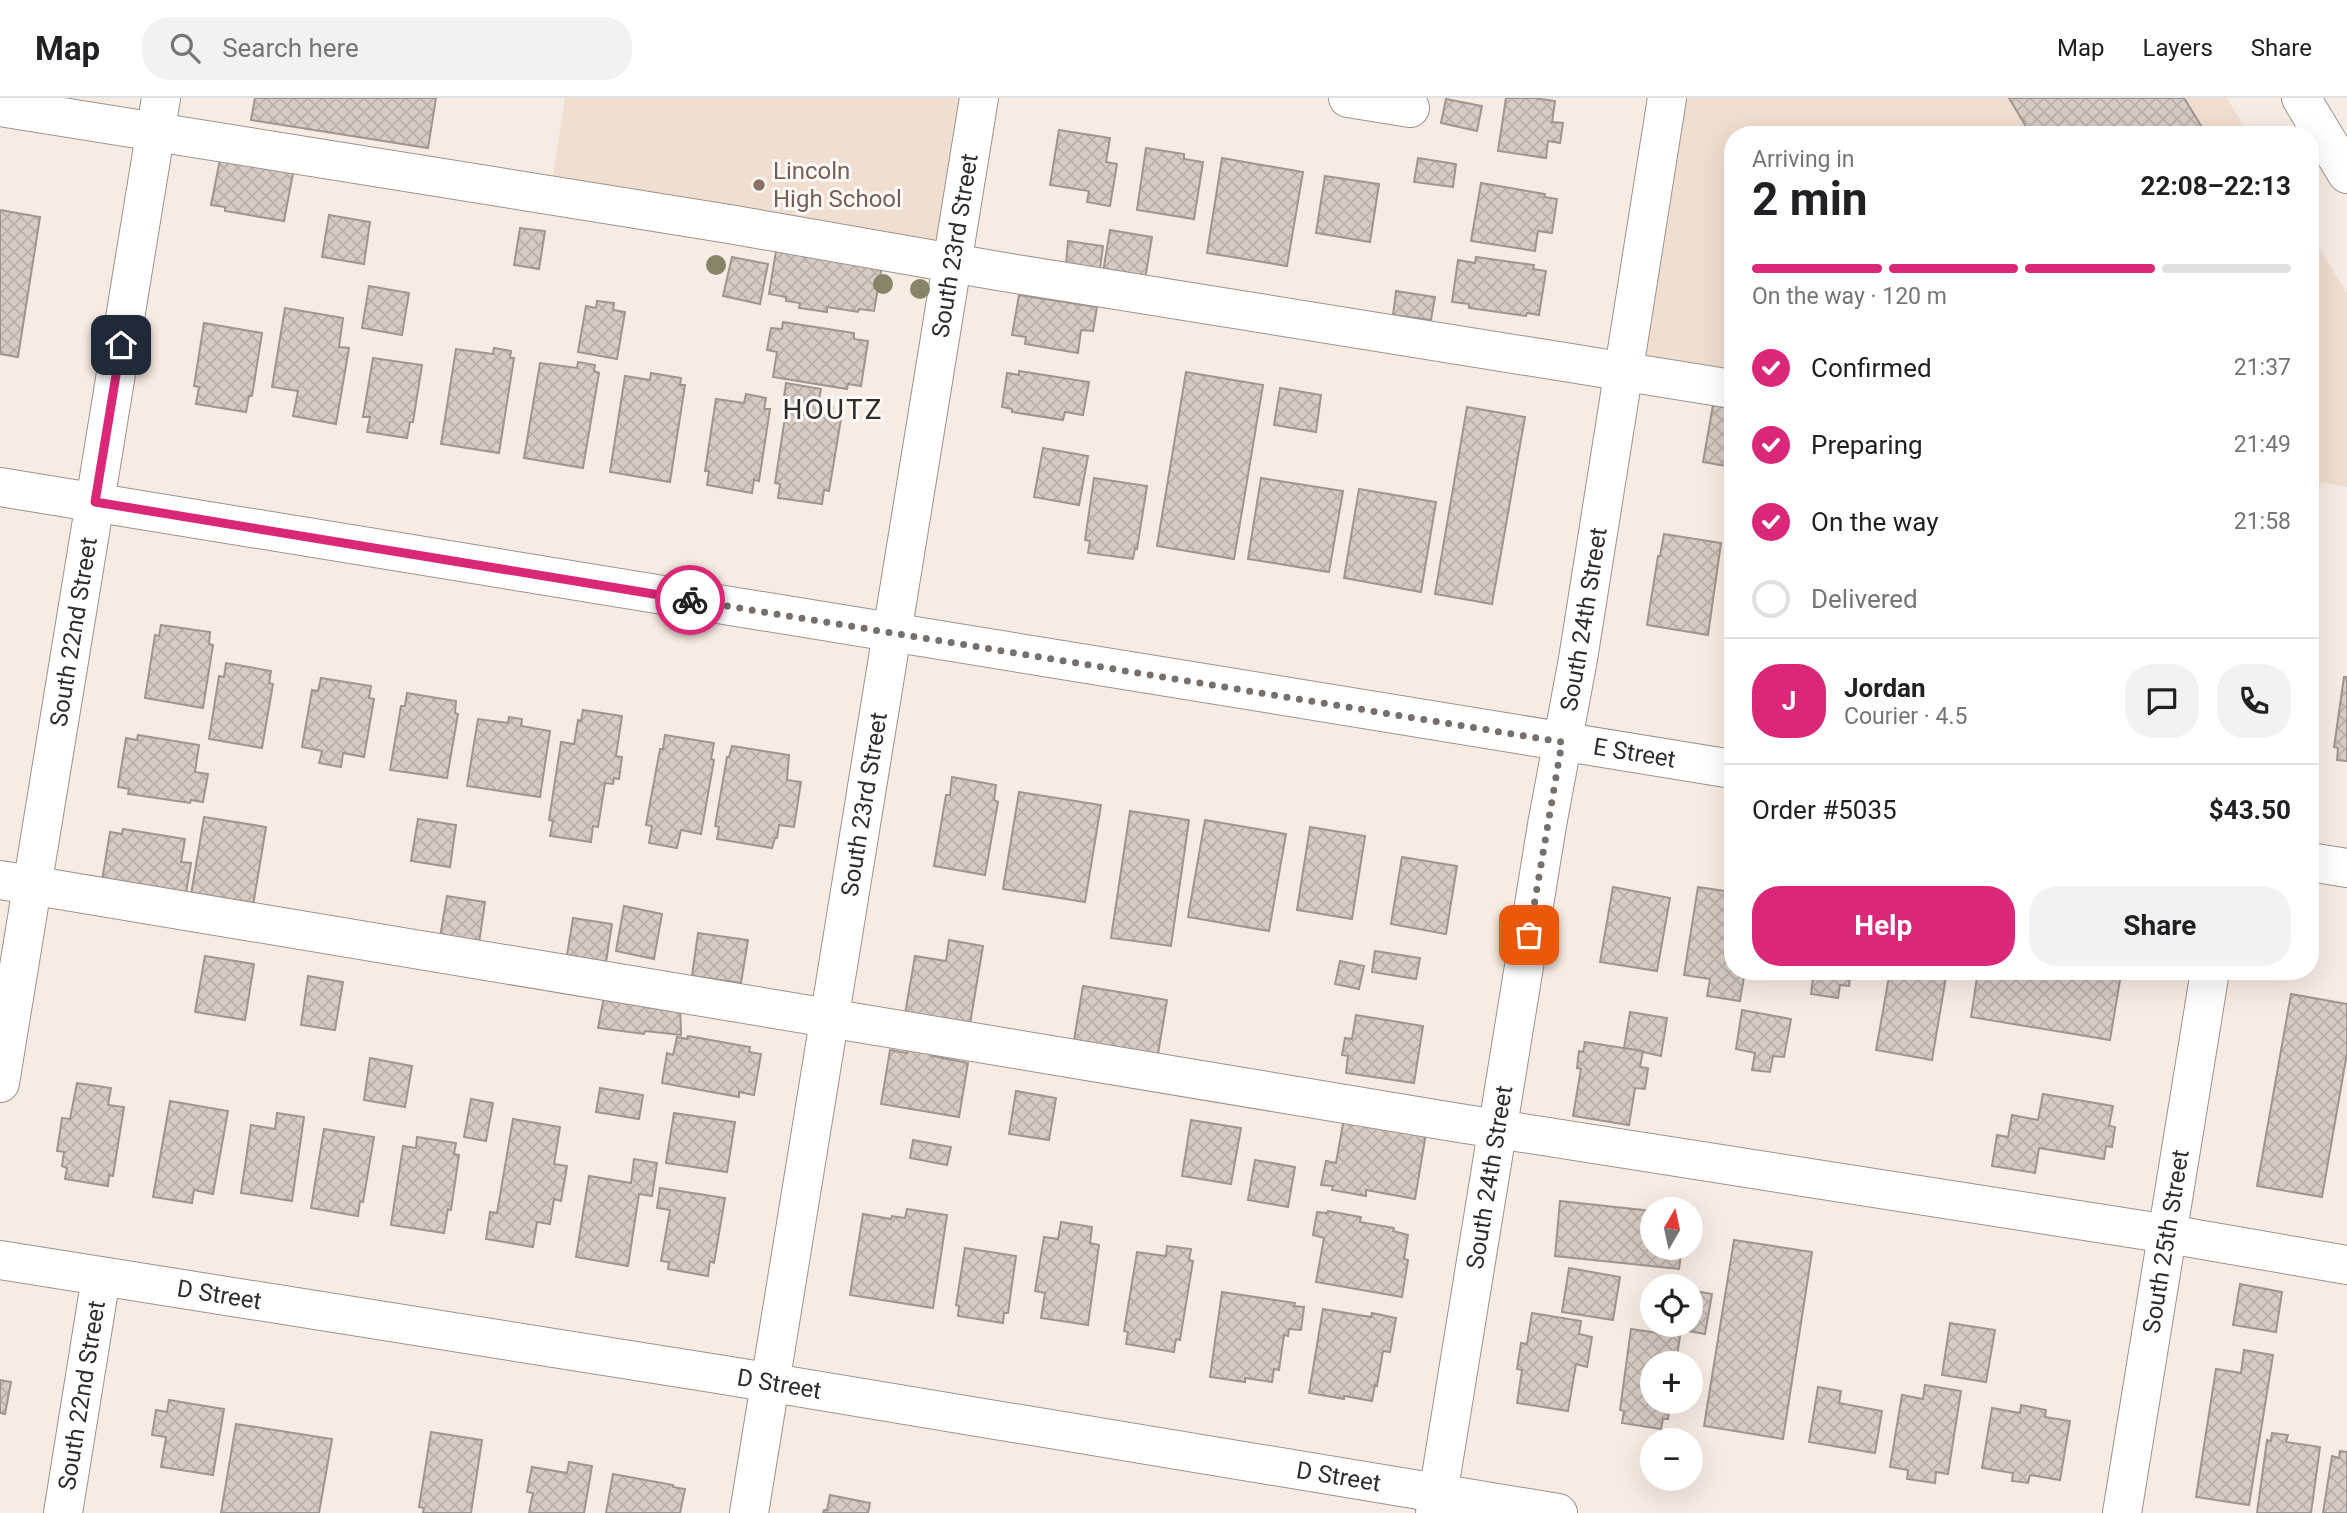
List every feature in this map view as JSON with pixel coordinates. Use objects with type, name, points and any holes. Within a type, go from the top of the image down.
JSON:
[{"type":"street","name":"South 23rd Street","points":[[749,1513],[979,98]]},
{"type":"street","points":[[1348,98],[1410,108]]},
{"type":"street","name":"South 24th Street","points":[[1436,1504],[1562,742],[1578,660],[1667,98]]},
{"type":"street","points":[[2301,98],[2318,126]]},
{"type":"street","points":[[0,107],[158,116],[715,222],[1724,389]]},
{"type":"street","name":"South 22nd Street","points":[[0,1083],[16,883],[95,502],[158,116]]},
{"type":"street","points":[[2319,128],[2347,174]]},
{"type":"street","name":"E Street","points":[[0,487],[1724,768]]},
{"type":"street","points":[[2319,863],[2347,868]]},
{"type":"street","points":[[16,883],[1498,1129],[2168,1234],[2347,1265]]},
{"type":"street","name":"South 25th Street","points":[[2122,1513],[2209,980]]},
{"type":"street","name":"D Street","points":[[0,1259],[770,1383],[1436,1504],[1558,1513]]},
{"type":"street","name":"South 22nd Street","points":[[63,1513],[101,1277]]},
{"type":"shaded area","name":"Lincoln High School","points":[[565,98],[979,98],[953,262],[550,195]]},
{"type":"shaded area","points":[[1667,98],[2227,98],[2244,126],[1724,126],[1724,388],[1622,372]]},
{"type":"shaded area","points":[[2319,248],[2347,293],[2347,487],[2319,482]]},
{"type":"building","points":[[255,98],[436,98],[428,148],[251,120]]},
{"type":"building","points":[[1506,98],[1555,101],[1552,122],[1563,123],[1560,143],[1548,141],[1546,158],[1498,151]]},
{"type":"building","points":[[2009,98],[2184,98],[2201,126],[2026,126]]},
{"type":"building","points":[[1446,99],[1482,106],[1477,131],[1441,123]]},
{"type":"building","points":[[1059,130],[1110,138],[1106,162],[1117,164],[1110,206],[1087,202],[1089,191],[1050,185]]},
{"type":"building","points":[[1146,148],[1184,154],[1184,159],[1203,162],[1194,219],[1137,210]]},
{"type":"building","points":[[1222,158],[1303,172],[1287,266],[1207,253]]},
{"type":"building","points":[[1418,158],[1456,164],[1453,187],[1414,182]]},
{"type":"building","points":[[220,159],[294,168],[284,221],[225,211],[225,207],[211,205]]},
{"type":"building","points":[[1325,176],[1379,184],[1370,242],[1316,233]]},
{"type":"building","points":[[1481,183],[1545,194],[1544,197],[1557,199],[1552,233],[1538,231],[1535,251],[1471,241]]},
{"type":"building","points":[[0,210],[40,217],[18,357],[0,354]]},
{"type":"building","points":[[329,215],[370,222],[364,264],[322,257]]},
{"type":"building","points":[[520,228],[545,231],[539,269],[514,265]]},
{"type":"building","points":[[1110,230],[1152,237],[1145,279],[1103,272]]},
{"type":"building","points":[[1068,241],[1103,246],[1100,269],[1066,265]]},
{"type":"building","points":[[776,251],[882,265],[874,311],[859,309],[858,312],[827,307],[827,312],[799,308],[800,303],[769,294]]},
{"type":"building","points":[[732,257],[768,264],[760,304],[723,296]]},
{"type":"building","points":[[1476,257],[1534,265],[1533,269],[1546,271],[1539,315],[1527,313],[1526,316],[1469,308],[1469,304],[1452,302],[1458,260],[1475,263]]},
{"type":"building","points":[[369,286],[409,293],[402,335],[362,328]]},
{"type":"building","points":[[1396,291],[1435,297],[1431,320],[1393,315]]},
{"type":"building","points":[[1019,295],[1097,307],[1093,331],[1081,330],[1078,353],[1025,344],[1026,337],[1012,335]]},
{"type":"building","points":[[597,301],[614,303],[613,310],[625,312],[617,359],[578,352],[586,306],[596,308]]},
{"type":"building","points":[[285,308],[343,318],[339,347],[349,348],[336,424],[293,416],[298,391],[272,387]]},
{"type":"building","points":[[783,322],[854,333],[854,339],[868,341],[861,386],[848,384],[847,389],[773,377],[777,352],[767,350],[771,328],[782,329]]},
{"type":"building","points":[[204,323],[262,333],[252,396],[249,396],[246,412],[196,404],[199,387],[194,386]]},
{"type":"building","points":[[494,348],[511,351],[510,358],[514,358],[499,453],[441,444],[456,349],[493,354]]},
{"type":"building","points":[[373,358],[422,365],[413,422],[410,422],[407,438],[367,432],[370,417],[363,417]]},
{"type":"building","points":[[578,362],[595,365],[594,371],[599,373],[583,468],[524,458],[540,363],[577,368]]},
{"type":"building","points":[[1019,371],[1089,382],[1083,415],[1065,412],[1063,420],[1012,412],[1012,409],[1002,407],[1007,373],[1019,375]]},
{"type":"building","points":[[1186,372],[1263,385],[1234,559],[1157,546]]},
{"type":"building","points":[[651,373],[681,378],[680,385],[685,385],[670,482],[610,472],[625,376],[650,380]]},
{"type":"building","points":[[786,383],[821,389],[818,405],[833,407],[832,418],[841,419],[829,491],[824,490],[822,504],[778,498],[780,484],[775,483],[789,405],[783,404]]},
{"type":"building","points":[[1280,388],[1321,395],[1316,432],[1274,425]]},
{"type":"building","points":[[746,394],[766,398],[764,409],[770,409],[759,481],[754,480],[752,493],[707,485],[709,471],[705,471],[716,399],[744,403]]},
{"type":"building","points":[[1713,405],[1724,407],[1724,466],[1703,462]]},
{"type":"building","points":[[1467,407],[1525,417],[1492,604],[1435,594]]},
{"type":"building","points":[[1043,448],[1088,456],[1079,505],[1034,497]]},
{"type":"building","points":[[1094,478],[1147,486],[1133,559],[1088,553],[1090,541],[1085,540]]},
{"type":"building","points":[[1261,478],[1343,491],[1329,572],[1248,559]]},
{"type":"building","points":[[1359,489],[1436,502],[1421,592],[1344,578]]},
{"type":"building","points":[[1664,534],[1721,543],[1708,635],[1647,625]]},
{"type":"building","points":[[161,625],[210,632],[209,644],[213,645],[203,708],[145,698],[155,635],[159,636]]},
{"type":"building","points":[[226,663],[271,671],[269,683],[273,684],[262,748],[209,739],[219,676],[224,677]]},
{"type":"building","points":[[2344,677],[2347,677],[2347,761],[2337,760],[2338,748],[2334,747]]},
{"type":"building","points":[[321,678],[371,686],[369,698],[374,699],[364,757],[343,753],[341,767],[319,763],[322,751],[302,747],[312,690],[318,691]]},
{"type":"building","points":[[407,693],[456,701],[455,713],[458,714],[447,778],[390,770],[401,706],[405,706]]},
{"type":"building","points":[[583,710],[622,716],[616,756],[622,757],[619,779],[614,778],[613,784],[605,783],[598,827],[593,826],[591,842],[550,836],[553,821],[549,820],[561,742],[574,744],[578,720],[581,721]]},
{"type":"building","points":[[509,717],[522,719],[521,726],[550,731],[540,797],[467,786],[478,719],[508,723]]},
{"type":"building","points":[[138,735],[199,745],[195,772],[208,774],[203,802],[191,800],[190,803],[128,794],[129,789],[118,787],[126,738],[137,740]]},
{"type":"building","points":[[665,735],[714,743],[711,759],[714,760],[701,834],[681,830],[677,848],[649,843],[652,826],[646,825]]},
{"type":"building","points":[[732,746],[789,755],[787,780],[801,782],[794,827],[779,825],[772,848],[717,839],[719,827],[715,826],[727,757]]},
{"type":"building","points":[[952,777],[996,785],[994,800],[998,802],[985,875],[934,866],[946,795],[950,795]]},
{"type":"building","points":[[1019,792],[1101,805],[1085,902],[1003,889]]},
{"type":"building","points":[[1130,811],[1189,820],[1171,946],[1111,938]]},
{"type":"building","points":[[204,817],[266,827],[253,906],[191,895]]},
{"type":"building","points":[[418,819],[456,825],[450,867],[411,861]]},
{"type":"building","points":[[1205,820],[1286,834],[1269,931],[1188,917]]},
{"type":"building","points":[[1310,827],[1365,836],[1352,919],[1297,910]]},
{"type":"building","points":[[123,829],[185,839],[181,862],[191,863],[186,893],[102,881],[110,832],[122,834]]},
{"type":"building","points":[[1402,857],[1457,866],[1446,934],[1391,924]]},
{"type":"building","points":[[1613,887],[1670,898],[1657,971],[1600,962]]},
{"type":"building","points":[[1698,887],[1724,891],[1724,980],[1744,980],[1740,1001],[1707,996],[1710,979],[1684,975]]},
{"type":"building","points":[[447,896],[485,902],[479,943],[440,937]]},
{"type":"building","points":[[624,906],[662,914],[654,959],[616,951]]},
{"type":"building","points":[[573,918],[612,924],[606,962],[567,955]]},
{"type":"building","points":[[698,933],[748,940],[741,983],[692,976]]},
{"type":"building","points":[[949,940],[983,946],[970,1024],[905,1014],[915,956],[946,961]]},
{"type":"building","points":[[1375,951],[1420,958],[1416,979],[1372,972]]},
{"type":"building","points":[[205,956],[254,964],[245,1020],[195,1012]]},
{"type":"building","points":[[1340,961],[1364,966],[1359,989],[1335,984]]},
{"type":"building","points":[[308,976],[343,982],[335,1030],[301,1025]]},
{"type":"building","points":[[1813,980],[1850,980],[1849,986],[1840,985],[1838,998],[1811,994]]},
{"type":"building","points":[[1888,980],[1945,980],[1932,1060],[1876,1050]]},
{"type":"building","points":[[1977,980],[2120,980],[2110,1040],[1971,1017]]},
{"type":"building","points":[[1083,986],[1167,1000],[1158,1054],[1074,1040]]},
{"type":"building","points":[[2291,994],[2347,1004],[2347,1053],[2322,1197],[2257,1186]]},
{"type":"building","points":[[604,997],[648,1005],[648,1008],[680,1006],[681,1035],[645,1031],[644,1034],[598,1028]]},
{"type":"building","points":[[1742,1010],[1791,1019],[1784,1057],[1773,1056],[1770,1072],[1752,1070],[1755,1053],[1736,1049]]},
{"type":"building","points":[[1630,1012],[1667,1018],[1661,1056],[1624,1048]]},
{"type":"building","points":[[1356,1015],[1423,1026],[1414,1083],[1346,1073],[1348,1056],[1342,1055],[1345,1038],[1352,1039]]},
{"type":"building","points":[[688,1036],[750,1047],[749,1052],[761,1054],[754,1095],[739,1092],[739,1097],[662,1083],[667,1053],[673,1055],[677,1037],[687,1039]]},
{"type":"building","points":[[1585,1042],[1643,1051],[1640,1067],[1648,1068],[1645,1089],[1635,1088],[1629,1125],[1573,1116],[1581,1069],[1577,1068],[1579,1051],[1583,1052]]},
{"type":"building","points":[[908,1046],[933,1050],[932,1056],[968,1063],[959,1117],[881,1104],[890,1050],[907,1053]]},
{"type":"building","points":[[370,1058],[412,1066],[405,1107],[364,1100]]},
{"type":"building","points":[[77,1083],[111,1088],[108,1105],[124,1107],[113,1176],[109,1175],[108,1186],[65,1179],[67,1168],[62,1166],[64,1152],[57,1151],[62,1118],[70,1119]]},
{"type":"building","points":[[600,1088],[643,1095],[639,1119],[596,1112]]},
{"type":"building","points":[[1016,1091],[1056,1098],[1049,1140],[1009,1134]]},
{"type":"building","points":[[2043,1094],[2113,1106],[2109,1126],[2115,1127],[2112,1147],[2106,1146],[2104,1159],[2039,1148],[2035,1173],[1992,1166],[1997,1135],[2008,1137],[2012,1115],[2038,1120]]},
{"type":"building","points":[[471,1099],[493,1103],[486,1141],[464,1137]]},
{"type":"building","points":[[170,1101],[228,1111],[213,1194],[194,1190],[192,1203],[153,1197]]},
{"type":"building","points":[[277,1113],[304,1117],[292,1201],[241,1193],[251,1125],[275,1129]]},
{"type":"building","points":[[674,1113],[735,1122],[727,1172],[666,1163]]},
{"type":"building","points":[[1344,1118],[1426,1133],[1415,1199],[1366,1190],[1366,1196],[1332,1190],[1333,1186],[1321,1185],[1326,1161],[1336,1163]]},
{"type":"building","points":[[513,1119],[560,1127],[554,1164],[567,1166],[561,1201],[554,1199],[550,1224],[537,1222],[533,1247],[486,1239],[490,1212],[497,1213]]},
{"type":"building","points":[[1191,1120],[1241,1128],[1231,1184],[1182,1176]]},
{"type":"building","points":[[324,1129],[374,1137],[363,1202],[360,1201],[358,1216],[311,1208]]},
{"type":"building","points":[[417,1137],[456,1143],[454,1154],[459,1155],[451,1210],[448,1209],[444,1233],[391,1225],[403,1146],[416,1148]]},
{"type":"building","points":[[913,1140],[951,1147],[947,1165],[910,1158]]},
{"type":"building","points":[[634,1159],[657,1163],[652,1196],[639,1194],[628,1266],[576,1257],[589,1176],[631,1183]]},
{"type":"building","points":[[1255,1160],[1295,1167],[1288,1207],[1248,1200]]},
{"type":"building","points":[[660,1188],[725,1198],[714,1263],[710,1261],[708,1276],[668,1269],[669,1262],[661,1261],[670,1210],[657,1208]]},
{"type":"building","points":[[1560,1201],[1640,1210],[1640,1260],[1680,1260],[1679,1269],[1555,1256]]},
{"type":"building","points":[[907,1209],[947,1215],[933,1308],[850,1295],[863,1214],[891,1219],[892,1216],[905,1218]]},
{"type":"building","points":[[1328,1211],[1361,1217],[1360,1222],[1394,1228],[1393,1231],[1408,1235],[1404,1259],[1408,1260],[1402,1297],[1316,1282],[1324,1238],[1313,1235],[1317,1212]]},
{"type":"building","points":[[1061,1222],[1092,1227],[1090,1243],[1099,1245],[1088,1325],[1041,1318],[1045,1293],[1035,1291],[1044,1237],[1058,1239]]},
{"type":"building","points":[[1734,1240],[1812,1252],[1783,1439],[1704,1426]]},
{"type":"building","points":[[1167,1246],[1191,1249],[1189,1260],[1193,1261],[1180,1340],[1176,1339],[1174,1352],[1126,1344],[1128,1332],[1124,1331],[1137,1252],[1166,1256]]},
{"type":"building","points":[[965,1248],[1016,1256],[1008,1313],[1004,1313],[1003,1323],[958,1316],[959,1306],[956,1305]]},
{"type":"building","points":[[1569,1268],[1620,1277],[1613,1320],[1562,1312]]},
{"type":"building","points":[[2240,1284],[2282,1292],[2276,1332],[2233,1325]]},
{"type":"building","points":[[1222,1292],[1295,1303],[1294,1306],[1304,1307],[1301,1330],[1289,1329],[1288,1336],[1284,1335],[1279,1370],[1274,1369],[1272,1382],[1245,1378],[1245,1382],[1210,1377]]},
{"type":"building","points":[[1703,1292],[1712,1294],[1703,1334]]},
{"type":"building","points":[[1323,1309],[1396,1318],[1390,1352],[1383,1351],[1372,1401],[1309,1393]]},
{"type":"building","points":[[1532,1313],[1581,1321],[1579,1334],[1592,1337],[1587,1367],[1576,1364],[1568,1411],[1517,1403],[1522,1370],[1517,1369],[1521,1343],[1527,1344]]},
{"type":"building","points":[[1950,1323],[1995,1330],[1986,1382],[1942,1375]]},
{"type":"building","points":[[1631,1329],[1640,1330],[1640,1337],[1680,1337],[1678,1351],[1640,1351],[1640,1414],[1669,1414],[1668,1419],[1663,1419],[1661,1428],[1622,1423],[1624,1411],[1620,1410]]},
{"type":"building","points":[[2244,1350],[2273,1355],[2249,1505],[2196,1497],[2216,1369],[2241,1373]]},
{"type":"building","points":[[0,1380],[11,1382],[5,1414],[0,1413]]},
{"type":"building","points":[[1925,1385],[1961,1391],[1948,1474],[1936,1472],[1935,1483],[1907,1479],[1908,1470],[1890,1467],[1902,1395],[1923,1399]]},
{"type":"building","points":[[1818,1387],[1841,1391],[1839,1403],[1882,1411],[1875,1453],[1809,1442]]},
{"type":"building","points":[[169,1400],[224,1409],[213,1475],[161,1467],[166,1437],[152,1435],[156,1410],[167,1412]]},
{"type":"building","points":[[2021,1405],[2046,1410],[2045,1417],[2070,1421],[2060,1480],[2030,1475],[2028,1483],[2012,1481],[2013,1473],[1982,1468],[1992,1408],[2020,1413]]},
{"type":"building","points":[[236,1424],[332,1439],[319,1513],[221,1513]]},
{"type":"building","points":[[431,1432],[482,1440],[471,1513],[423,1513],[424,1508],[419,1507]]},
{"type":"building","points":[[2272,1433],[2288,1435],[2286,1442],[2320,1447],[2311,1513],[2257,1513],[2267,1440],[2271,1441]]},
{"type":"building","points":[[2340,1451],[2347,1452],[2347,1513],[2323,1513],[2332,1456],[2339,1458]]},
{"type":"building","points":[[569,1462],[592,1466],[584,1513],[529,1513],[533,1493],[527,1492],[532,1467],[567,1473]]},
{"type":"building","points":[[613,1474],[685,1489],[680,1513],[606,1513]]},
{"type":"building","points":[[830,1495],[870,1503],[868,1513],[823,1513],[827,1510]]},
{"type":"way so far","points":[[690,600],[1562,742],[1529,935]]},
{"type":"place","name":"Lincoln High School","points":[[759,185]]},
{"type":"district","name":"HOUTZ","points":[[833,409]]},
{"type":"route","points":[[121,345],[95,502],[690,600]]}]
